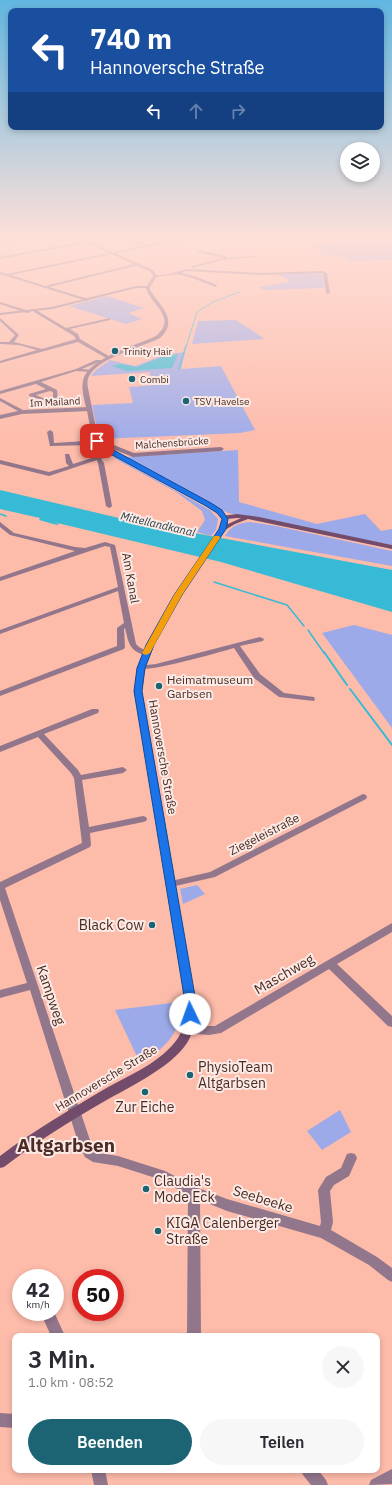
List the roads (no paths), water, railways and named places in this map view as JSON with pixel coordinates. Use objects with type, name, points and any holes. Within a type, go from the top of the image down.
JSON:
[{"type":"main road","points":[[224,518],[247,518],[392,547]]},
{"type":"main road","name":"Hannoversche Straße","points":[[0,1163],[37,1136],[162,1060],[182,1041],[187,1030],[190,1004],[138,691],[141,668],[146,654],[178,595],[218,536],[222,529],[224,518]]},
{"type":"main road","points":[[222,529],[247,518]]},
{"type":"street","points":[[16,308],[28,312]]},
{"type":"street","points":[[0,314],[28,312],[48,308]]},
{"type":"street","points":[[160,308],[168,323],[167,328],[161,335],[104,361],[90,371],[85,378],[95,438],[103,447],[208,504],[219,511],[224,518]]},
{"type":"street","points":[[35,311],[76,335],[79,340],[110,358]]},
{"type":"street","points":[[0,319],[17,335],[11,343]]},
{"type":"street","points":[[66,329],[108,319]]},
{"type":"street","points":[[0,362],[79,340]]},
{"type":"street","points":[[0,343],[11,343],[41,350]]},
{"type":"street","points":[[0,393],[78,370],[79,368],[98,361],[104,361]]},
{"type":"street","points":[[78,370],[90,371]]},
{"type":"street","points":[[37,382],[50,389]]},
{"type":"street","name":"Im Mailand","points":[[0,399],[22,412]]},
{"type":"street","name":"Im Mailand","points":[[0,417],[22,412],[89,409]]},
{"type":"street","points":[[50,432],[52,445],[89,443],[94,446],[96,455],[99,459],[109,506]]},
{"type":"street","name":"Malchensbrücke","points":[[103,447],[111,446],[133,455],[221,449]]},
{"type":"street","points":[[0,462],[44,474],[73,467],[114,453]]},
{"type":"street","points":[[68,455],[69,463],[73,467]]},
{"type":"street","name":"Am Kanal","points":[[0,524],[12,534],[85,550],[102,544],[113,546],[134,647],[146,654]]},
{"type":"street","points":[[0,579],[85,550]]},
{"type":"street","points":[[0,632],[121,588]]},
{"type":"street","points":[[0,694],[121,647],[120,628],[128,624]]},
{"type":"street","points":[[141,668],[156,666],[260,639]]},
{"type":"street","points":[[235,645],[257,676],[282,695],[311,699]]},
{"type":"street","points":[[0,749],[95,711]]},
{"type":"street","points":[[0,886],[87,846],[78,778],[72,768],[39,733]]},
{"type":"street","points":[[78,778],[122,770]]},
{"type":"street","name":"Ziegeleistraße","points":[[171,884],[212,875],[364,797]]},
{"type":"street","points":[[86,830],[143,819]]},
{"type":"street","name":"Kampweg","points":[[0,886],[2,900],[33,986],[85,1145],[92,1155],[97,1158],[118,1161],[165,1176],[194,1192]]},
{"type":"street","name":"Maschweg","points":[[187,1030],[209,1032],[217,1030],[392,927]]},
{"type":"street","points":[[330,963],[392,1023]]},
{"type":"street","points":[[0,994],[33,986]]},
{"type":"street","points":[[324,1233],[327,1222],[324,1190],[330,1181],[345,1172],[351,1158]]},
{"type":"street","points":[[194,1192],[194,1333]]},
{"type":"street","name":"Seebeeke","points":[[194,1192],[228,1204],[324,1233],[373,1261],[392,1276]]},
{"type":"street","points":[[51,1321],[57,1333]]},
{"type":"street","points":[[0,1420],[12,1421]]},
{"type":"street","points":[[99,1473],[101,1485]]},
{"type":"street","points":[[311,1473],[321,1485]]},
{"type":"street","points":[[376,1485],[392,1476]]},
{"type":"waterway","points":[[186,347],[197,312],[203,308]]},
{"type":"waterway","points":[[179,369],[186,346]]},
{"type":"waterway","points":[[0,514],[6,516]]},
{"type":"waterway","points":[[214,582],[287,605],[304,626]]},
{"type":"waterway","points":[[308,630],[324,653]]},
{"type":"waterway","points":[[324,652],[347,685]]},
{"type":"waterway","points":[[350,689],[392,745]]},
{"type":"place","name":"Trinity Hair","points":[[115,351]]},
{"type":"place","name":"Combi","points":[[132,379]]},
{"type":"place","name":"TSV Havelse","points":[[186,401]]},
{"type":"place","name":"Heimatmuseum Garbsen","points":[[159,686]]},
{"type":"place","name":"Black Cow","points":[[152,925]]},
{"type":"place","name":"PhysioTeam Altgarbsen","points":[[190,1075]]},
{"type":"place","name":"Zur Eiche","points":[[145,1092]]},
{"type":"place","name":"Claudia's Mode Eck","points":[[146,1189]]},
{"type":"place","name":"KIGA Calenberger Straße","points":[[158,1231]]},
{"type":"district","name":"Altgarbsen","points":[[66,1145]]},
{"type":"water label","name":"Mittellandkanal","points":[[158,524]]}]
